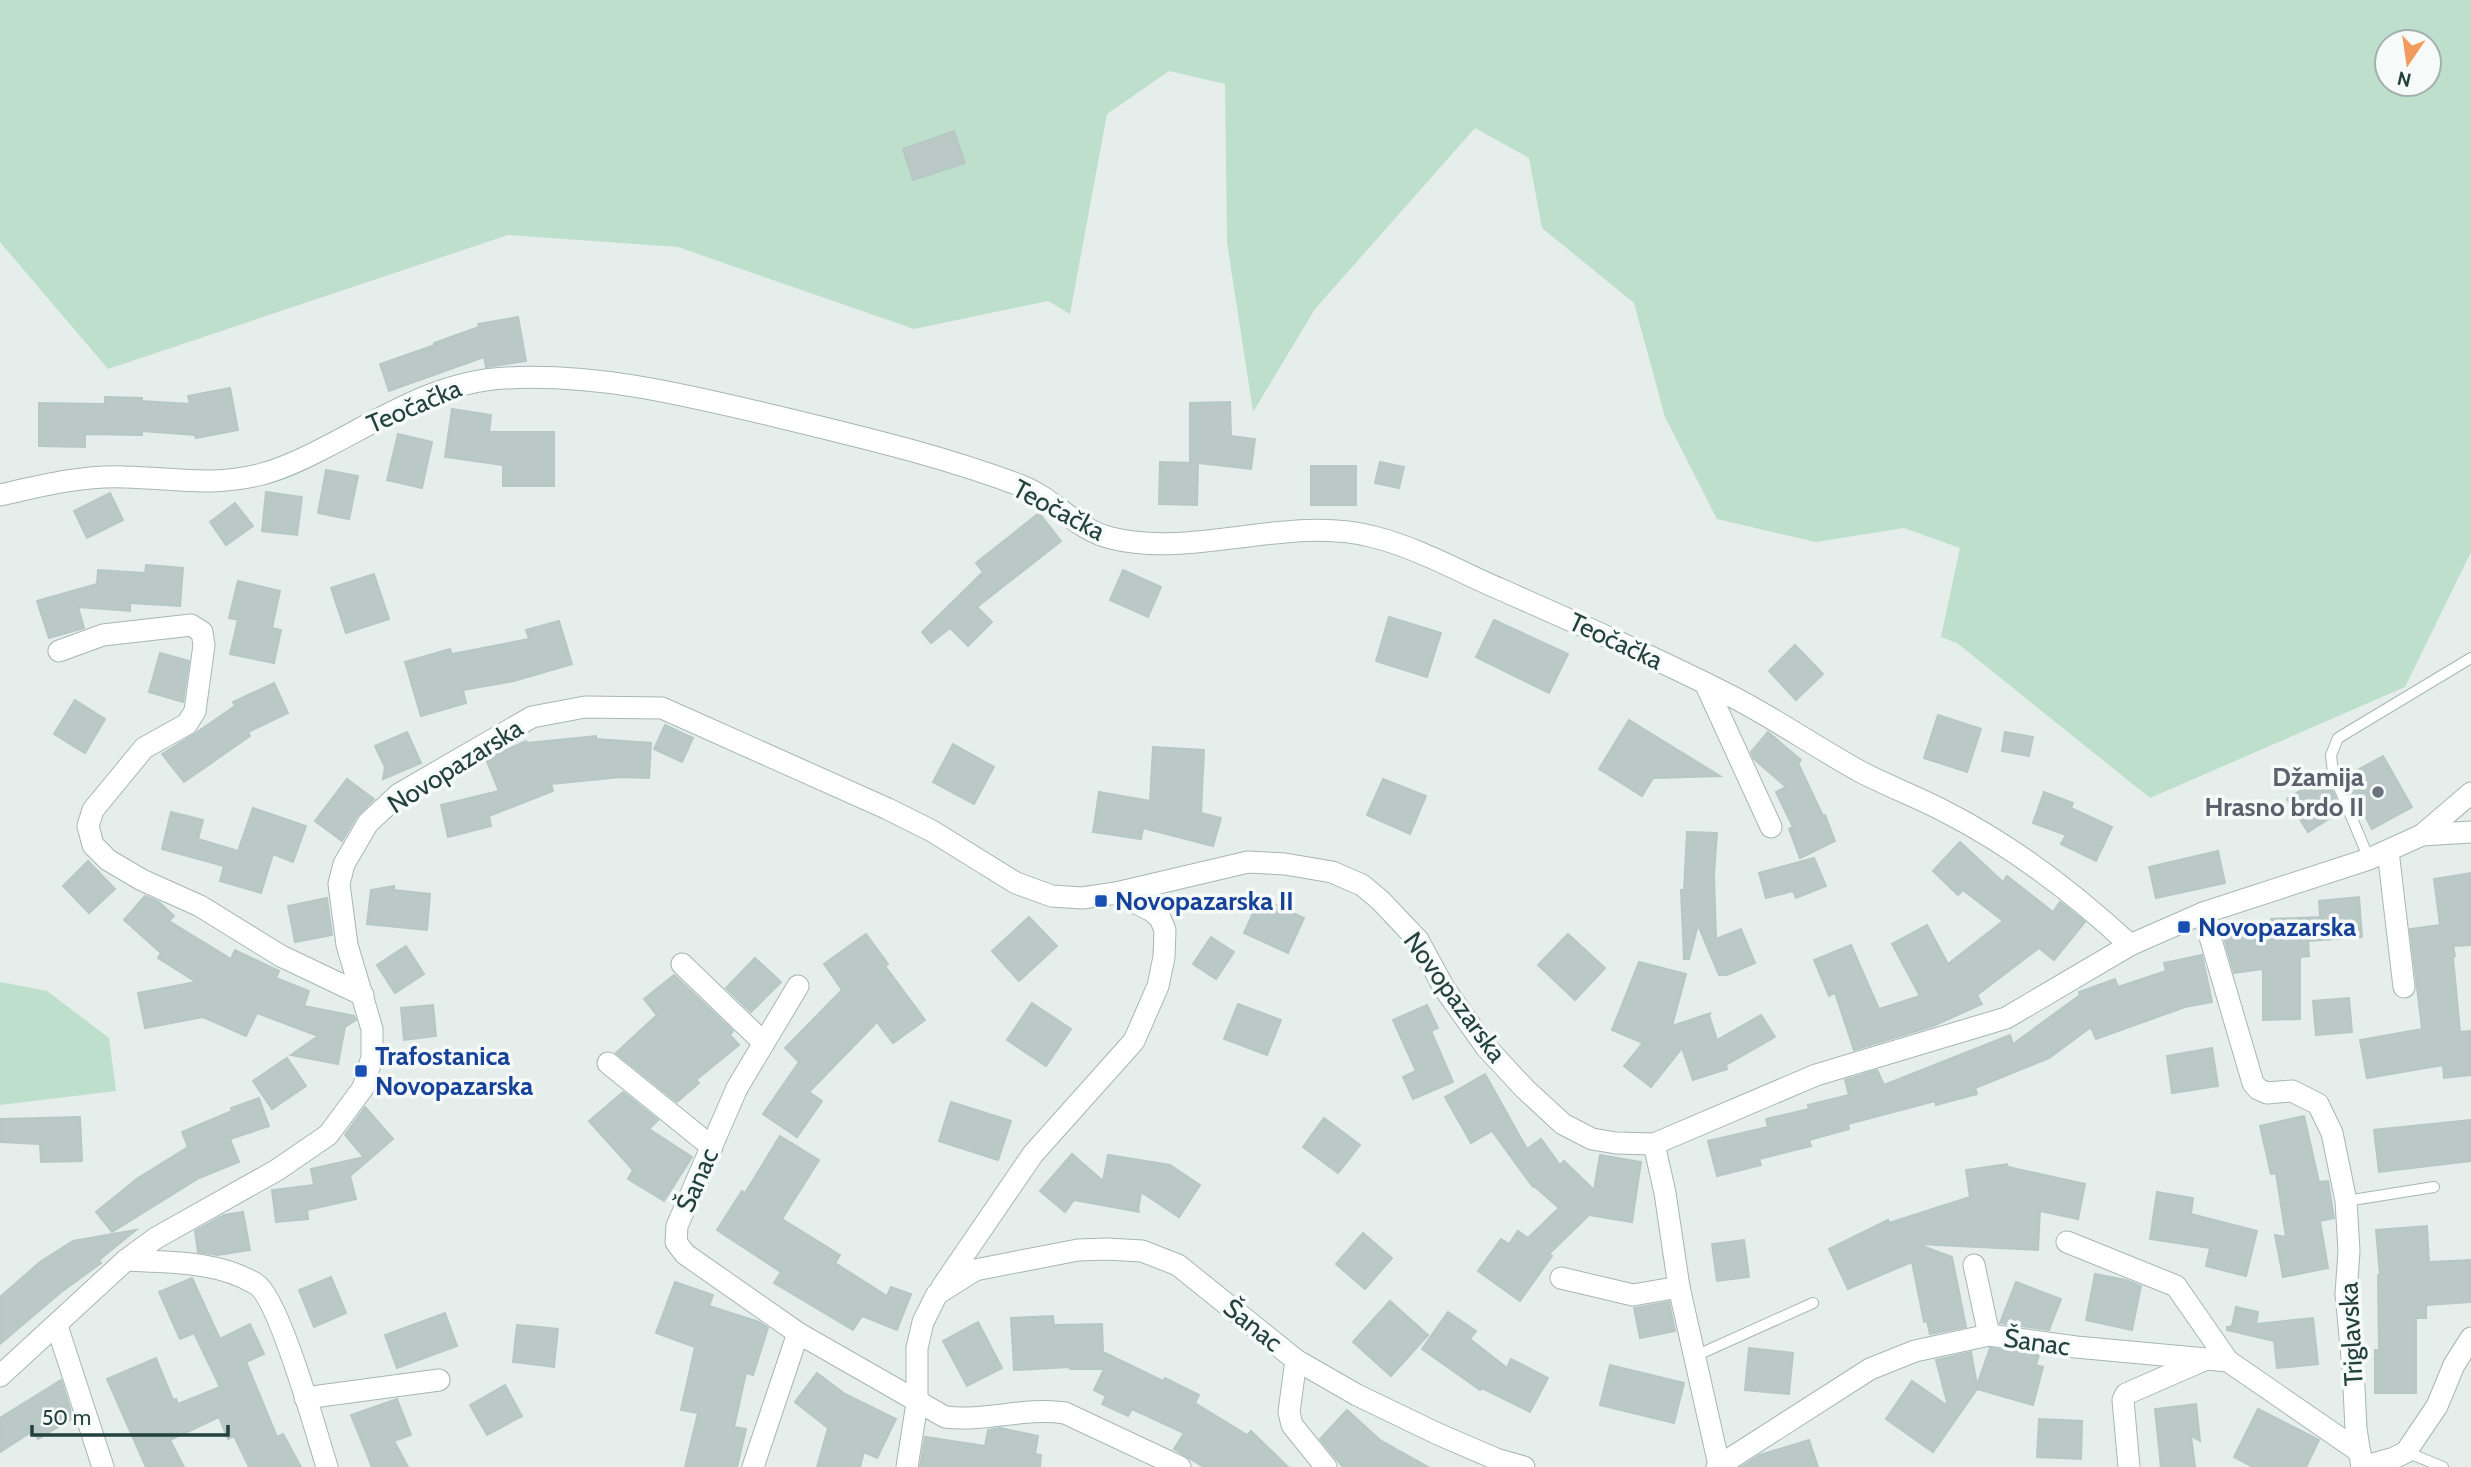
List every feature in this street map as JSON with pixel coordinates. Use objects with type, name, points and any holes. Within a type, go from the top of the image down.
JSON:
[{"type":"street","name":"Teočačka","points":[[0,495],[96,478],[121,476],[193,483],[236,480],[267,473],[297,462],[432,392],[468,382],[517,377],[604,381],[663,390],[925,453],[1030,489],[1073,521],[1115,540],[1144,544],[1287,532],[1333,531],[1373,536],[1433,559],[1564,617],[1705,683],[1863,773],[1945,811],[2009,848],[2085,904],[2130,945]]},
{"type":"street","points":[[58,651],[103,635],[191,625],[201,632],[204,645],[195,711],[187,724],[144,748],[93,810],[88,826],[93,845],[108,860],[142,880],[200,906],[281,956],[363,995]]},
{"type":"street","points":[[1705,683],[1771,827]]},
{"type":"street","name":"Novopazarska","points":[[0,1376],[126,1260],[156,1238],[277,1170],[328,1135],[363,1088],[372,1057],[372,1029],[347,945],[339,884],[344,863],[368,823],[399,794],[532,718],[585,707],[662,708],[921,825],[1017,883],[1052,895],[1082,898],[1116,893],[1248,862],[1285,864],[1332,872],[1362,886],[1380,900],[1418,940],[1444,988],[1486,1047],[1525,1089],[1563,1124],[1592,1139],[1654,1144],[1815,1076],[2006,1018],[2130,945],[2203,913],[2378,855],[2422,835],[2471,793]]},
{"type":"street","name":"Novopazarska","points":[[2422,835],[2471,832]]},
{"type":"street","points":[[2378,855],[2404,987]]},
{"type":"street","points":[[907,1467],[918,1403],[917,1348],[923,1322],[937,1294],[1033,1154],[1134,1041],[1158,986],[1164,957],[1165,930],[1160,918],[1152,911],[1116,893]]},
{"type":"street","name":"Triglavska","points":[[2203,913],[2253,1083],[2267,1093],[2292,1091],[2318,1104],[2332,1133],[2346,1201],[2349,1251],[2346,1294],[2361,1462]]},
{"type":"street","points":[[682,964],[764,1043]]},
{"type":"street","name":"Šanac","points":[[798,986],[737,1088],[677,1226],[676,1242],[685,1254],[798,1333],[944,1417],[965,1420],[1045,1410],[1065,1412],[1180,1467]]},
{"type":"street","points":[[608,1063],[712,1147]]},
{"type":"street","name":"Šanac","points":[[1654,1144],[1665,1193],[1678,1287],[1718,1466],[1881,1363],[1915,1351],[1989,1335],[2076,1347],[2228,1361],[2361,1462]]},
{"type":"street","points":[[2067,1242],[2176,1286],[2228,1361]]},
{"type":"street","name":"Šanac","points":[[937,1294],[975,1270],[1029,1258],[1107,1248],[1142,1251],[1178,1265],[1296,1360],[1357,1395],[1438,1434],[1496,1459],[1524,1467]]},
{"type":"street","points":[[126,1260],[179,1263],[227,1271],[259,1285],[282,1326],[327,1467]]},
{"type":"street","points":[[1974,1265],[1989,1335]]},
{"type":"street","points":[[1561,1278],[1633,1295],[1678,1287]]},
{"type":"street","points":[[57,1326],[103,1467]]},
{"type":"street","points":[[753,1467],[798,1333]]},
{"type":"street","points":[[2361,1462],[2394,1458],[2406,1452],[2437,1406],[2454,1365],[2471,1338]]},
{"type":"street","points":[[2129,1467],[2123,1400],[2126,1394],[2206,1359]]},
{"type":"street","name":"Šanac","points":[[1296,1360],[1290,1387],[1289,1412],[1292,1425],[1325,1467]]},
{"type":"street","points":[[305,1398],[439,1380]]},
{"type":"lane","points":[[2378,855],[2333,773],[2331,755],[2339,738],[2471,658]]},
{"type":"lane","points":[[2346,1201],[2434,1186]]},
{"type":"lane","points":[[1693,1357],[1814,1303]]},
{"type":"lane","points":[[2406,1452],[2443,1467]]},
{"type":"green space","points":[[0,0],[2471,0],[2471,552],[2405,687],[2150,798],[1957,643],[1941,637],[1960,548],[1904,528],[1816,542],[1717,519],[1665,417],[1634,303],[1542,228],[1529,158],[1475,128],[1315,309],[1253,412],[1227,242],[1225,84],[1169,71],[1107,114],[1070,314],[1048,301],[914,329],[678,247],[508,235],[108,369],[0,242]]},
{"type":"green space","points":[[0,982],[47,991],[109,1038],[116,1091],[0,1105]]},
{"type":"building","points":[[954,131],[965,163],[913,180],[903,149]]},
{"type":"building","points":[[518,317],[526,361],[486,367],[484,357],[389,391],[380,364],[435,345],[434,343],[479,327],[478,324]]},
{"type":"building","points":[[230,388],[238,430],[196,438],[195,435],[142,431],[142,435],[85,434],[85,447],[39,446],[39,403],[105,404],[105,397],[190,404],[188,396]]},
{"type":"building","points":[[1230,402],[1231,436],[1255,439],[1251,469],[1190,462],[1190,403]]},
{"type":"building","points":[[452,409],[491,415],[489,432],[554,432],[554,486],[503,486],[503,465],[445,457]]},
{"type":"building","points":[[398,434],[432,442],[422,488],[387,480]]},
{"type":"building","points":[[1160,462],[1198,463],[1197,505],[1159,504]]},
{"type":"building","points":[[1380,462],[1404,467],[1399,488],[1375,483]]},
{"type":"building","points":[[1311,466],[1356,466],[1356,505],[1311,505]]},
{"type":"building","points":[[326,470],[358,476],[349,519],[318,513]]},
{"type":"building","points":[[266,492],[302,497],[297,535],[262,531]]},
{"type":"building","points":[[110,493],[123,520],[87,538],[74,511]]},
{"type":"building","points":[[235,503],[253,526],[226,545],[210,522]]},
{"type":"building","points":[[1039,513],[1061,541],[977,607],[992,622],[968,646],[950,628],[931,643],[922,632],[983,572],[976,563]]},
{"type":"building","points":[[146,565],[183,568],[180,606],[130,603],[130,611],[78,607],[84,628],[49,638],[37,601],[97,584],[98,570],[145,573]]},
{"type":"building","points":[[1123,570],[1161,587],[1148,617],[1110,600]]},
{"type":"building","points":[[374,574],[389,619],[346,633],[331,588]]},
{"type":"building","points":[[238,581],[280,591],[272,628],[281,630],[274,663],[230,654],[238,620],[229,618]]},
{"type":"building","points":[[1389,617],[1441,633],[1427,677],[1376,661]]},
{"type":"building","points":[[1494,620],[1568,654],[1549,693],[1476,657]]},
{"type":"building","points":[[559,621],[572,664],[514,681],[463,690],[466,703],[421,716],[405,662],[450,649],[452,654],[529,639],[526,630]]},
{"type":"building","points":[[1795,645],[1823,674],[1796,700],[1769,671]]},
{"type":"building","points":[[160,653],[189,661],[183,702],[149,692]]},
{"type":"building","points":[[274,683],[288,713],[248,732],[250,736],[184,782],[162,754],[235,706],[233,702]]},
{"type":"building","points":[[75,700],[105,719],[85,753],[54,734]]},
{"type":"building","points":[[1938,715],[1981,729],[1967,772],[1924,758]]},
{"type":"building","points":[[1629,720],[1720,776],[1653,778],[1642,796],[1599,769]]},
{"type":"building","points":[[665,725],[693,738],[682,762],[654,749]]},
{"type":"building","points":[[407,732],[421,763],[383,779],[385,767],[375,746]]},
{"type":"building","points":[[1768,732],[1801,760],[1798,763],[1823,816],[1825,815],[1835,841],[1800,858],[1789,829],[1793,827],[1776,792],[1786,787],[1754,759],[1751,752]]},
{"type":"building","points":[[2005,732],[2033,737],[2029,756],[2002,751]]},
{"type":"building","points":[[596,736],[596,739],[651,743],[649,778],[621,777],[551,784],[553,791],[489,816],[491,826],[448,837],[441,805],[499,791],[486,759],[526,741]]},
{"type":"building","points":[[953,744],[994,767],[974,804],[933,782]]},
{"type":"building","points":[[1153,747],[1204,750],[1201,813],[1221,818],[1213,846],[1143,828],[1141,839],[1093,832],[1099,792],[1150,801]]},
{"type":"building","name":"Džamija Hrasno brdo II","points":[[2383,756],[2412,807],[2372,829],[2357,801],[2354,803],[2343,778]]},
{"type":"building","points":[[2320,778],[2326,788],[2330,785],[2341,811],[2308,832],[2287,799]]},
{"type":"building","points":[[347,779],[374,799],[357,816],[342,841],[315,821]]},
{"type":"building","points":[[1383,779],[1426,796],[1410,834],[1367,815]]},
{"type":"building","points":[[2044,792],[2073,803],[2071,808],[2112,827],[2096,861],[2061,844],[2066,835],[2033,823]]},
{"type":"building","points":[[253,808],[306,826],[293,862],[273,854],[261,893],[220,881],[224,866],[162,849],[171,812],[203,820],[198,839],[238,851]]},
{"type":"building","points":[[1687,832],[1717,833],[1714,874],[1716,939],[1741,929],[1755,963],[1727,975],[1719,975],[1698,925],[1689,959],[1684,959],[1681,890],[1684,890]]},
{"type":"building","points":[[1960,842],[2003,882],[2007,876],[2053,912],[2060,902],[2085,922],[2054,960],[2039,948],[1977,995],[1982,1004],[1933,1026],[1854,1050],[1835,993],[1829,996],[1814,960],[1851,945],[1879,1009],[1920,996],[1892,944],[1927,925],[1948,964],[2003,921],[1963,890],[1958,895],[1933,871]]},
{"type":"building","points":[[2218,851],[2225,883],[2156,898],[2149,867]]},
{"type":"building","points":[[1814,858],[1826,886],[1796,898],[1793,891],[1766,898],[1759,873]]},
{"type":"building","points":[[88,861],[115,889],[89,913],[63,886]]},
{"type":"building","points":[[2471,873],[2471,945],[2453,946],[2453,957],[2460,1032],[2471,1031],[2471,1075],[2444,1078],[2443,1065],[2367,1078],[2360,1040],[2422,1029],[2410,929],[2440,925],[2434,879]]},
{"type":"building","points":[[394,886],[394,890],[430,894],[427,930],[367,924],[371,890]]},
{"type":"building","points":[[145,896],[159,902],[174,916],[169,921],[231,959],[235,950],[279,971],[276,978],[309,991],[304,1006],[354,1016],[356,1020],[345,1027],[338,1064],[291,1055],[318,1036],[257,1013],[246,1036],[203,1017],[145,1028],[138,993],[196,982],[158,958],[161,953],[124,920]]},
{"type":"building","points":[[2359,897],[2362,937],[2308,941],[2309,956],[2300,957],[2300,1019],[2263,1020],[2263,969],[2234,973],[2222,931],[2271,924],[2271,919],[2320,917],[2319,901]]},
{"type":"building","points":[[327,898],[332,935],[295,942],[288,906]]},
{"type":"building","points":[[1260,898],[1304,918],[1288,953],[1244,933]]},
{"type":"building","points":[[1029,917],[1057,946],[1019,981],[992,951]]},
{"type":"building","points":[[866,934],[888,964],[885,966],[925,1020],[893,1043],[877,1022],[809,1092],[822,1101],[797,1137],[763,1114],[799,1062],[785,1048],[842,990],[824,964]]},
{"type":"building","points":[[1568,934],[1605,968],[1575,1000],[1538,965]]},
{"type":"building","points":[[1211,937],[1234,952],[1216,979],[1193,964]]},
{"type":"building","points":[[406,946],[424,974],[395,993],[377,965]]},
{"type":"building","points":[[2202,955],[2212,1002],[2185,1007],[2096,1039],[2091,1027],[2049,1058],[1975,1088],[1977,1094],[1936,1105],[1935,1101],[1848,1124],[1849,1129],[1809,1140],[1811,1146],[1759,1159],[1761,1165],[1717,1176],[1708,1141],[1768,1127],[1766,1119],[1809,1109],[1808,1105],[1849,1095],[1845,1080],[1877,1070],[1884,1085],[2010,1035],[2013,1044],[2080,995],[2079,992],[2115,979],[2118,987],[2166,971],[2164,963]]},
{"type":"building","points":[[755,958],[781,982],[751,1012],[726,988]]},
{"type":"building","points":[[1639,962],[1686,974],[1672,1026],[1711,1013],[1709,1015],[1717,1040],[1761,1015],[1775,1037],[1726,1065],[1727,1069],[1693,1080],[1682,1048],[1651,1087],[1624,1066],[1643,1043],[1612,1030]]},
{"type":"building","points":[[674,975],[733,1031],[730,1035],[739,1045],[696,1080],[699,1083],[677,1102],[616,1053],[657,1015],[644,999]]},
{"type":"building","points":[[2349,998],[2352,1032],[2316,1035],[2313,1001]]},
{"type":"building","points":[[1032,1003],[1071,1029],[1046,1066],[1007,1040]]},
{"type":"building","points":[[1238,1004],[1281,1020],[1267,1055],[1224,1039]]},
{"type":"building","points":[[433,1005],[436,1036],[404,1040],[401,1008]]},
{"type":"building","points":[[1427,1005],[1438,1028],[1431,1031],[1453,1082],[1413,1099],[1403,1077],[1416,1071],[1393,1020]]},
{"type":"building","points":[[2212,1048],[2218,1086],[2172,1093],[2167,1056]]},
{"type":"building","points":[[287,1058],[306,1086],[272,1109],[253,1081]]},
{"type":"building","points":[[1485,1074],[1527,1149],[1541,1139],[1560,1165],[1564,1161],[1594,1190],[1600,1155],[1641,1162],[1632,1222],[1589,1215],[1549,1254],[1552,1256],[1520,1301],[1478,1271],[1501,1239],[1509,1244],[1518,1231],[1528,1238],[1559,1208],[1533,1187],[1492,1131],[1471,1143],[1445,1097]]},
{"type":"building","points":[[623,1092],[658,1120],[649,1129],[692,1157],[664,1201],[628,1179],[633,1170],[589,1121]]},
{"type":"building","points":[[259,1098],[269,1126],[230,1139],[239,1162],[199,1178],[112,1232],[96,1212],[138,1178],[188,1147],[182,1132],[232,1111],[231,1108]]},
{"type":"building","points":[[951,1102],[1011,1121],[998,1160],[939,1141]]},
{"type":"building","points":[[365,1107],[393,1139],[350,1176],[356,1199],[307,1210],[308,1219],[276,1222],[272,1190],[314,1185],[311,1169],[364,1157],[345,1135]]},
{"type":"building","points":[[2304,1116],[2319,1182],[2328,1181],[2334,1218],[2320,1221],[2328,1268],[2283,1277],[2275,1235],[2286,1237],[2276,1173],[2271,1174],[2260,1126]]},
{"type":"building","points":[[80,1117],[82,1161],[41,1162],[40,1144],[0,1142],[0,1119]]},
{"type":"building","points":[[1324,1118],[1360,1145],[1338,1173],[1303,1147]]},
{"type":"building","points":[[2471,1120],[2471,1161],[2379,1172],[2374,1130]]},
{"type":"building","points":[[780,1136],[819,1160],[782,1219],[840,1255],[835,1263],[887,1296],[891,1287],[911,1294],[897,1330],[862,1316],[853,1330],[774,1283],[781,1272],[717,1230],[742,1191],[745,1193]]},
{"type":"building","points":[[1072,1154],[1103,1181],[1108,1155],[1170,1165],[1200,1185],[1179,1217],[1141,1192],[1140,1212],[1074,1200],[1065,1212],[1040,1191]]},
{"type":"building","points":[[2007,1164],[2008,1167],[2085,1184],[2078,1219],[2040,1211],[2038,1250],[1917,1244],[1952,1257],[1966,1327],[1930,1334],[1927,1321],[1924,1322],[1912,1262],[1848,1289],[1829,1249],[1888,1220],[1889,1223],[1970,1197],[1966,1170]]},
{"type":"building","points":[[2157,1192],[2193,1198],[2191,1214],[2257,1231],[2246,1276],[2206,1266],[2210,1248],[2150,1239]]},
{"type":"building","points":[[243,1212],[250,1250],[218,1255],[198,1252],[195,1231],[224,1215]]},
{"type":"building","points":[[2427,1226],[2429,1262],[2471,1260],[2471,1302],[2426,1305],[2426,1318],[2416,1318],[2416,1393],[2375,1393],[2375,1350],[2379,1350],[2380,1275],[2376,1230]]},
{"type":"building","points":[[136,1230],[99,1260],[101,1263],[60,1293],[0,1344],[0,1297],[40,1262],[73,1241]]},
{"type":"building","points":[[1363,1233],[1392,1258],[1365,1289],[1336,1264]]},
{"type":"building","points":[[1744,1240],[1749,1277],[1717,1281],[1712,1244]]},
{"type":"building","points":[[2095,1274],[2141,1286],[2132,1330],[2086,1320]]},
{"type":"building","points":[[331,1277],[346,1313],[314,1327],[299,1290]]},
{"type":"building","points":[[192,1278],[220,1339],[250,1324],[264,1354],[246,1362],[277,1437],[283,1434],[301,1467],[249,1467],[234,1436],[228,1439],[219,1417],[170,1440],[184,1467],[146,1467],[107,1379],[156,1358],[173,1400],[176,1399],[178,1404],[220,1387],[194,1333],[180,1339],[159,1292]]},
{"type":"building","points":[[675,1282],[713,1295],[709,1306],[759,1322],[768,1328],[753,1375],[746,1373],[734,1427],[746,1429],[737,1467],[685,1467],[698,1413],[681,1410],[695,1347],[656,1333]]},
{"type":"building","points":[[2016,1282],[2061,1299],[2049,1330],[2000,1323]]},
{"type":"building","points":[[1390,1301],[1428,1335],[1391,1376],[1353,1342]]},
{"type":"building","points":[[1669,1302],[1675,1331],[1640,1338],[1634,1308]]},
{"type":"building","points":[[2236,1307],[2258,1312],[2256,1324],[2313,1318],[2318,1364],[2277,1368],[2274,1341],[2227,1330],[2227,1327],[2232,1326]]},
{"type":"building","points":[[1448,1312],[1476,1331],[1470,1339],[1507,1368],[1511,1359],[1548,1378],[1530,1412],[1482,1388],[1480,1390],[1422,1349]]},
{"type":"building","points":[[445,1313],[457,1346],[397,1368],[385,1335]]},
{"type":"building","points":[[1053,1316],[1054,1325],[1102,1324],[1103,1352],[1199,1395],[1195,1403],[1247,1435],[1251,1431],[1288,1467],[1204,1467],[1174,1449],[1184,1433],[1132,1409],[1128,1416],[1102,1404],[1106,1396],[1094,1390],[1104,1369],[1070,1367],[1014,1370],[1011,1318]]},
{"type":"building","points":[[978,1322],[1002,1368],[967,1386],[943,1341]]},
{"type":"building","points":[[517,1325],[558,1329],[554,1367],[513,1362]]},
{"type":"building","points":[[1749,1348],[1793,1353],[1789,1394],[1745,1390]]},
{"type":"building","points":[[1990,1348],[2039,1355],[2036,1365],[2043,1367],[2033,1405],[1977,1389],[1933,1452],[1886,1419],[1912,1381],[1948,1406],[1936,1360],[1971,1352],[1977,1385]]},
{"type":"building","points":[[1610,1365],[1684,1383],[1674,1423],[1600,1405]]},
{"type":"building","points":[[817,1373],[845,1394],[896,1419],[877,1458],[864,1452],[860,1467],[817,1467],[828,1428],[795,1402]]},
{"type":"building","points":[[61,1380],[73,1418],[38,1439],[33,1431],[0,1452],[0,1418]]},
{"type":"building","points":[[505,1385],[522,1416],[487,1435],[470,1405]]},
{"type":"building","points":[[397,1399],[411,1435],[394,1441],[408,1467],[372,1467],[351,1415]]},
{"type":"building","points":[[2196,1404],[2200,1441],[2191,1436],[2195,1467],[2161,1467],[2155,1409]]},
{"type":"building","points":[[2258,1409],[2319,1440],[2306,1467],[2253,1467],[2234,1457]]},
{"type":"building","points":[[1347,1410],[1380,1440],[1428,1467],[1343,1467],[1320,1439]]},
{"type":"building","points":[[2039,1419],[2082,1421],[2081,1459],[2037,1457]]},
{"type":"building","points":[[1000,1428],[1038,1436],[1035,1454],[1041,1455],[1040,1467],[920,1467],[925,1437],[985,1446],[988,1430]]},
{"type":"building","points":[[1809,1440],[1818,1467],[1741,1467],[1760,1455]]},
{"type":"place","name":"Džamija Hrasno brdo II","points":[[2378,792]]},
{"type":"place","name":"Novopazarska II","points":[[1101,901]]},
{"type":"place","name":"Novopazarska","points":[[2184,927]]},
{"type":"place","name":"Trafostanica Novopazarska","points":[[361,1071]]}]
